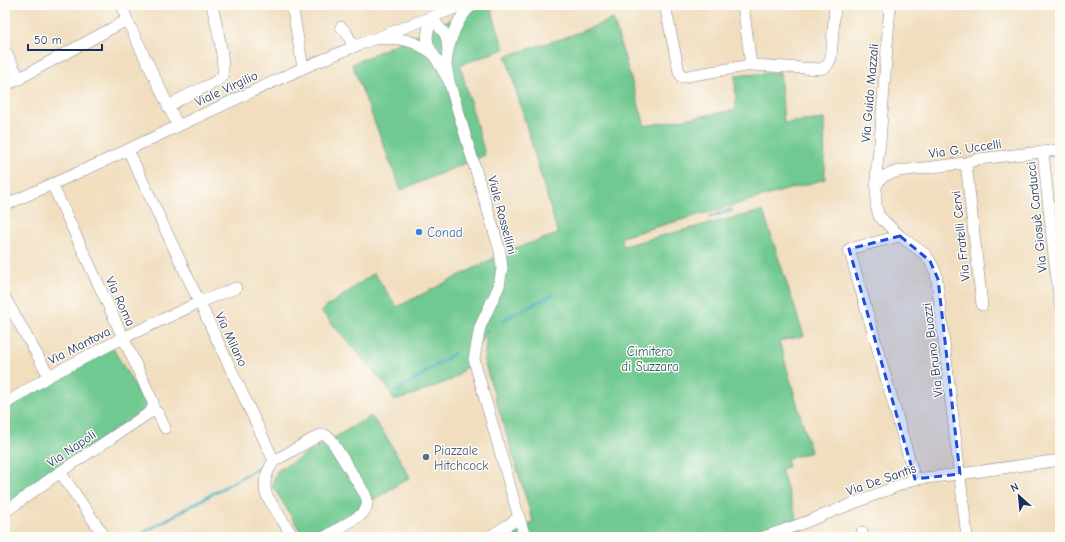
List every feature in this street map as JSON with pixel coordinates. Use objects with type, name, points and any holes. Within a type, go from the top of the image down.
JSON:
[{"type":"street","points":[[122,5],[127,20],[178,126]]},
{"type":"street","points":[[168,107],[190,94],[217,82],[223,76],[224,68],[212,5]]},
{"type":"street","points":[[292,5],[303,68]]},
{"type":"street","name":"Viale Virgilio","points":[[5,205],[102,162],[303,68],[463,5]]},
{"type":"street","points":[[449,81],[446,64],[452,35],[463,14],[474,5]]},
{"type":"street","points":[[665,5],[679,72],[682,77],[751,64],[820,69],[824,68],[828,65],[831,58],[834,5]]},
{"type":"street","points":[[743,5],[751,64]]},
{"type":"street","name":"Via Guido Mazzali","points":[[877,184],[876,174],[880,142],[890,5]]},
{"type":"street","points":[[431,17],[445,34],[448,51]]},
{"type":"street","points":[[431,17],[427,36],[428,45],[449,81]]},
{"type":"street","points":[[5,86],[127,20]]},
{"type":"street","points":[[342,27],[354,47]]},
{"type":"street","points":[[371,40],[395,38],[416,44],[432,53]]},
{"type":"street","points":[[5,51],[20,79]]},
{"type":"street","name":"Viale Rossellini","points":[[449,81],[500,251],[502,268],[499,286],[480,327],[474,359],[519,518]]},
{"type":"street","name":"Via Milano","points":[[128,150],[274,461]]},
{"type":"street","name":"Via G. Uccelli","points":[[877,184],[881,178],[886,175],[899,171],[1060,150]]},
{"type":"street","name":"Via Giosuè Carducci","points":[[1043,152],[1057,255],[1060,303]]},
{"type":"street","name":"Via Fratelli Cervi","points":[[966,163],[982,305]]},
{"type":"street","name":"Via Roma","points":[[52,184],[153,402],[153,409],[158,413],[165,428]]},
{"type":"street","name":"Via Bruno Buozzi","points":[[877,184],[876,206],[879,216],[900,236],[926,255],[936,273],[967,537]]},
{"type":"street","points":[[900,236],[849,249],[915,479]]},
{"type":"street","name":"Via Mantova","points":[[5,404],[49,376],[123,338],[200,302],[236,288]]},
{"type":"street","points":[[5,298],[49,376]]},
{"type":"street","name":"Via Napoli","points":[[5,512],[60,472],[153,409]]},
{"type":"street","points":[[293,537],[267,496],[264,486],[266,474],[274,461],[320,435],[325,435],[330,438],[368,499],[368,506],[361,515],[325,537]]},
{"type":"street","name":"Via De Santis","points":[[764,537],[915,479],[1060,460]]},
{"type":"street","points":[[60,472],[105,537]]},
{"type":"street","points":[[489,537],[519,518],[525,537]]},
{"type":"highlighted area","points":[[900,236],[930,261],[938,279],[960,474],[915,479],[849,249]]},
{"type":"green space","points":[[483,5],[490,5],[504,49],[460,65],[485,155],[401,190],[352,64]]},
{"type":"green space","name":"Cimitero di Suzzara","points":[[613,19],[645,126],[736,110],[735,76],[780,72],[784,123],[824,119],[825,179],[621,237],[623,246],[763,211],[804,336],[779,341],[811,452],[786,459],[788,466],[781,470],[802,534],[793,537],[509,537],[533,521],[484,361],[487,330],[468,365],[454,379],[404,398],[394,400],[386,385],[321,311],[374,273],[397,307],[512,249],[558,234],[506,56],[564,38]]},
{"type":"green space","points":[[111,345],[147,407],[5,506],[5,411],[49,379]]},
{"type":"green space","points":[[371,416],[387,438],[410,477],[314,537],[304,537],[272,485],[277,471]]},
{"type":"waterway","points":[[710,217],[731,210]]},
{"type":"waterway","points":[[503,320],[552,295]]},
{"type":"waterway","points":[[397,391],[455,353]]},
{"type":"waterway","points":[[136,537],[258,468]]},
{"type":"place","name":"Conad","points":[[419,232]]},
{"type":"place","name":"Piazzale Hitchcock","points":[[426,457]]}]
